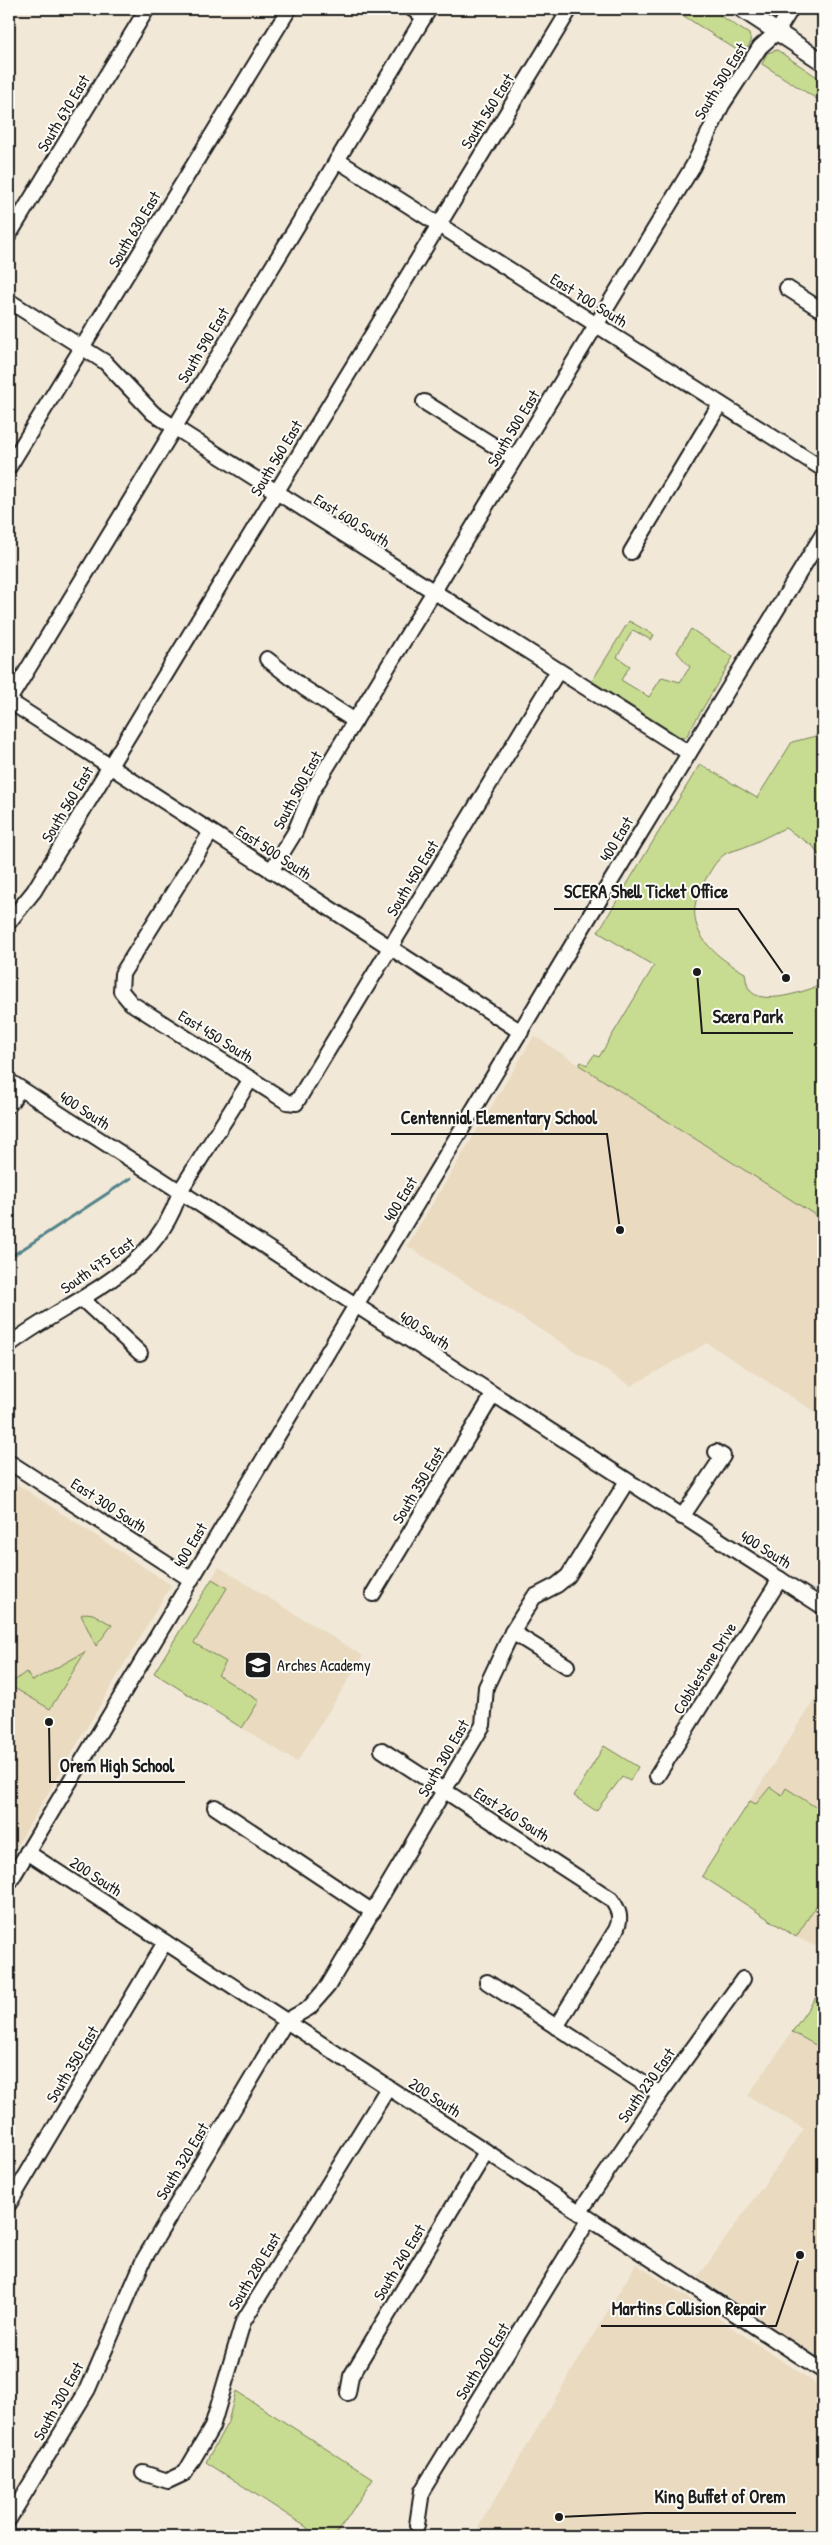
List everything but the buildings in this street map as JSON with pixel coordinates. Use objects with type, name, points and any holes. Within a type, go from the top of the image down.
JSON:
[{"type":"main road","points":[[742,9],[823,62]]},
{"type":"street","name":"South 670 East","points":[[9,235],[147,9]]},
{"type":"street","name":"South 630 East","points":[[9,467],[289,9]]},
{"type":"street","name":"South 560 East","points":[[9,922],[34,891],[570,9]]},
{"type":"street","name":"South 500 East","points":[[271,871],[295,832],[311,793],[693,166],[722,105],[760,47],[777,32],[792,9]]},
{"type":"street","name":"South 590 East","points":[[9,700],[337,160],[422,11]]},
{"type":"street","name":"East 700 South","points":[[337,160],[823,469]]},
{"type":"street","points":[[788,288],[823,311]]},
{"type":"street","name":"East 600 South","points":[[9,301],[105,362],[154,414],[689,753]]},
{"type":"street","points":[[424,402],[514,458]]},
{"type":"street","points":[[631,552],[720,404]]},
{"type":"street","name":"400 East","points":[[9,1883],[190,1579],[823,534]]},
{"type":"street","points":[[267,659],[304,688],[355,722]]},
{"type":"street","name":"South 450 East","points":[[296,1103],[558,671]]},
{"type":"street","name":"East 500 South","points":[[9,700],[521,1032]]},
{"type":"street","name":"East 450 South","points":[[211,832],[122,974],[120,991],[128,1001],[287,1102],[296,1103]]},
{"type":"street","name":"South 475 East","points":[[9,1345],[82,1299],[146,1253],[175,1209],[180,1192],[250,1078]]},
{"type":"street","points":[[9,1105],[14,1085]]},
{"type":"street","name":"400 South","points":[[14,1085],[823,1607]]},
{"type":"street","points":[[82,1299],[140,1353]]},
{"type":"street","name":"South 350 East","points":[[373,1594],[493,1395]]},
{"type":"street","points":[[682,1517],[723,1456],[716,1452]]},
{"type":"street","name":"East 300 South","points":[[9,1462],[190,1579]]},
{"type":"street","name":"South 300 East","points":[[286,2021],[296,2016],[319,1998],[373,1912],[483,1725],[486,1686],[512,1632],[534,1597],[558,1585],[568,1576],[626,1481]]},
{"type":"street","name":"Cobblestone Drive","points":[[657,1776],[780,1579]]},
{"type":"street","points":[[512,1632],[567,1666]]},
{"type":"street","name":"East 260 South","points":[[382,1750],[611,1900],[619,1912],[620,1921],[616,1930],[556,2027]]},
{"type":"street","points":[[215,1806],[373,1912]]},
{"type":"street","name":"200 South","points":[[27,1852],[823,2372]]},
{"type":"street","name":"South 350 East","points":[[9,2204],[165,1942]]},
{"type":"street","name":"South 230 East","points":[[584,2216],[660,2094],[743,1979]]},
{"type":"street","points":[[487,1982],[660,2094]]},
{"type":"street","name":"South 320 East","points":[[116,2322],[148,2252],[286,2021]]},
{"type":"street","name":"South 280 East","points":[[143,2473],[168,2481],[185,2472],[212,2427],[243,2322],[388,2088]]},
{"type":"street","name":"South 240 East","points":[[348,2393],[351,2376],[486,2152]]},
{"type":"street","name":"South 200 East","points":[[417,2525],[422,2491],[584,2216]]},
{"type":"street","name":"South 300 East","points":[[9,2519],[88,2388],[116,2322]]},
{"type":"shaded area","points":[[534,1036],[823,1220],[823,1417],[707,1343],[631,1386],[407,1246]]},
{"type":"shaded area","points":[[9,1479],[171,1585],[9,1859]]},
{"type":"shaded area","name":"Arches Academy","points":[[219,1567],[363,1656],[297,1762],[154,1673]]},
{"type":"shaded area","points":[[823,1686],[823,1950],[796,1937],[702,1876]]},
{"type":"shaded area","points":[[823,1987],[823,2360],[698,2277],[804,2129],[748,2096]]},
{"type":"shaded area","points":[[636,2264],[823,2388],[823,2510],[817,2536],[473,2536]]},
{"type":"green space","points":[[673,9],[710,9],[749,34],[751,42],[743,54]]},
{"type":"green space","points":[[777,50],[823,81],[823,103],[762,64],[767,53]]},
{"type":"green space","points":[[629,621],[654,635],[651,640],[633,630],[617,657],[630,666],[621,680],[649,697],[662,677],[680,682],[690,667],[677,652],[691,629],[733,657],[686,737],[682,738],[592,681]]},
{"type":"green space","points":[[823,723],[823,861],[813,846],[785,828],[750,845],[728,852],[721,857],[704,882],[697,897],[695,911],[696,924],[701,936],[719,956],[745,973],[748,987],[755,994],[763,997],[785,996],[823,984],[823,1220],[579,1065],[581,1062],[587,1065],[594,1055],[599,1057],[654,966],[598,932],[700,764],[757,798],[792,742],[816,736]]},
{"type":"green space","points":[[212,1579],[227,1588],[194,1643],[226,1662],[218,1675],[259,1701],[242,1728],[154,1673]]},
{"type":"green space","points":[[86,1613],[93,1614],[112,1625],[96,1646],[81,1615]]},
{"type":"green space","points":[[85,1652],[50,1709],[9,1685],[26,1672],[32,1681]]},
{"type":"green space","points":[[604,1746],[638,1767],[630,1781],[622,1777],[596,1811],[574,1796]]},
{"type":"green space","points":[[770,1787],[782,1795],[786,1788],[823,1812],[823,1895],[796,1937],[702,1876],[750,1801],[756,1804]]},
{"type":"green space","points":[[823,1987],[823,2049],[792,2032]]},
{"type":"green space","points":[[236,2391],[373,2479],[335,2536],[320,2536],[206,2462],[228,2422]]},
{"type":"waterway","points":[[9,1258],[131,1178]]},
{"type":"place","name":"Scera Park","points":[[697,972]]},
{"type":"place","name":"SCERA Shell Ticket Office","points":[[786,978]]},
{"type":"place","name":"Centennial Elementary School","points":[[620,1230]]},
{"type":"place","name":"Arches Academy","points":[[258,1665]]},
{"type":"place","name":"Orem High School","points":[[49,1722]]},
{"type":"place","name":"Martins Collision Repair","points":[[800,2255]]},
{"type":"place","name":"King Buffet of Orem","points":[[559,2517]]}]
